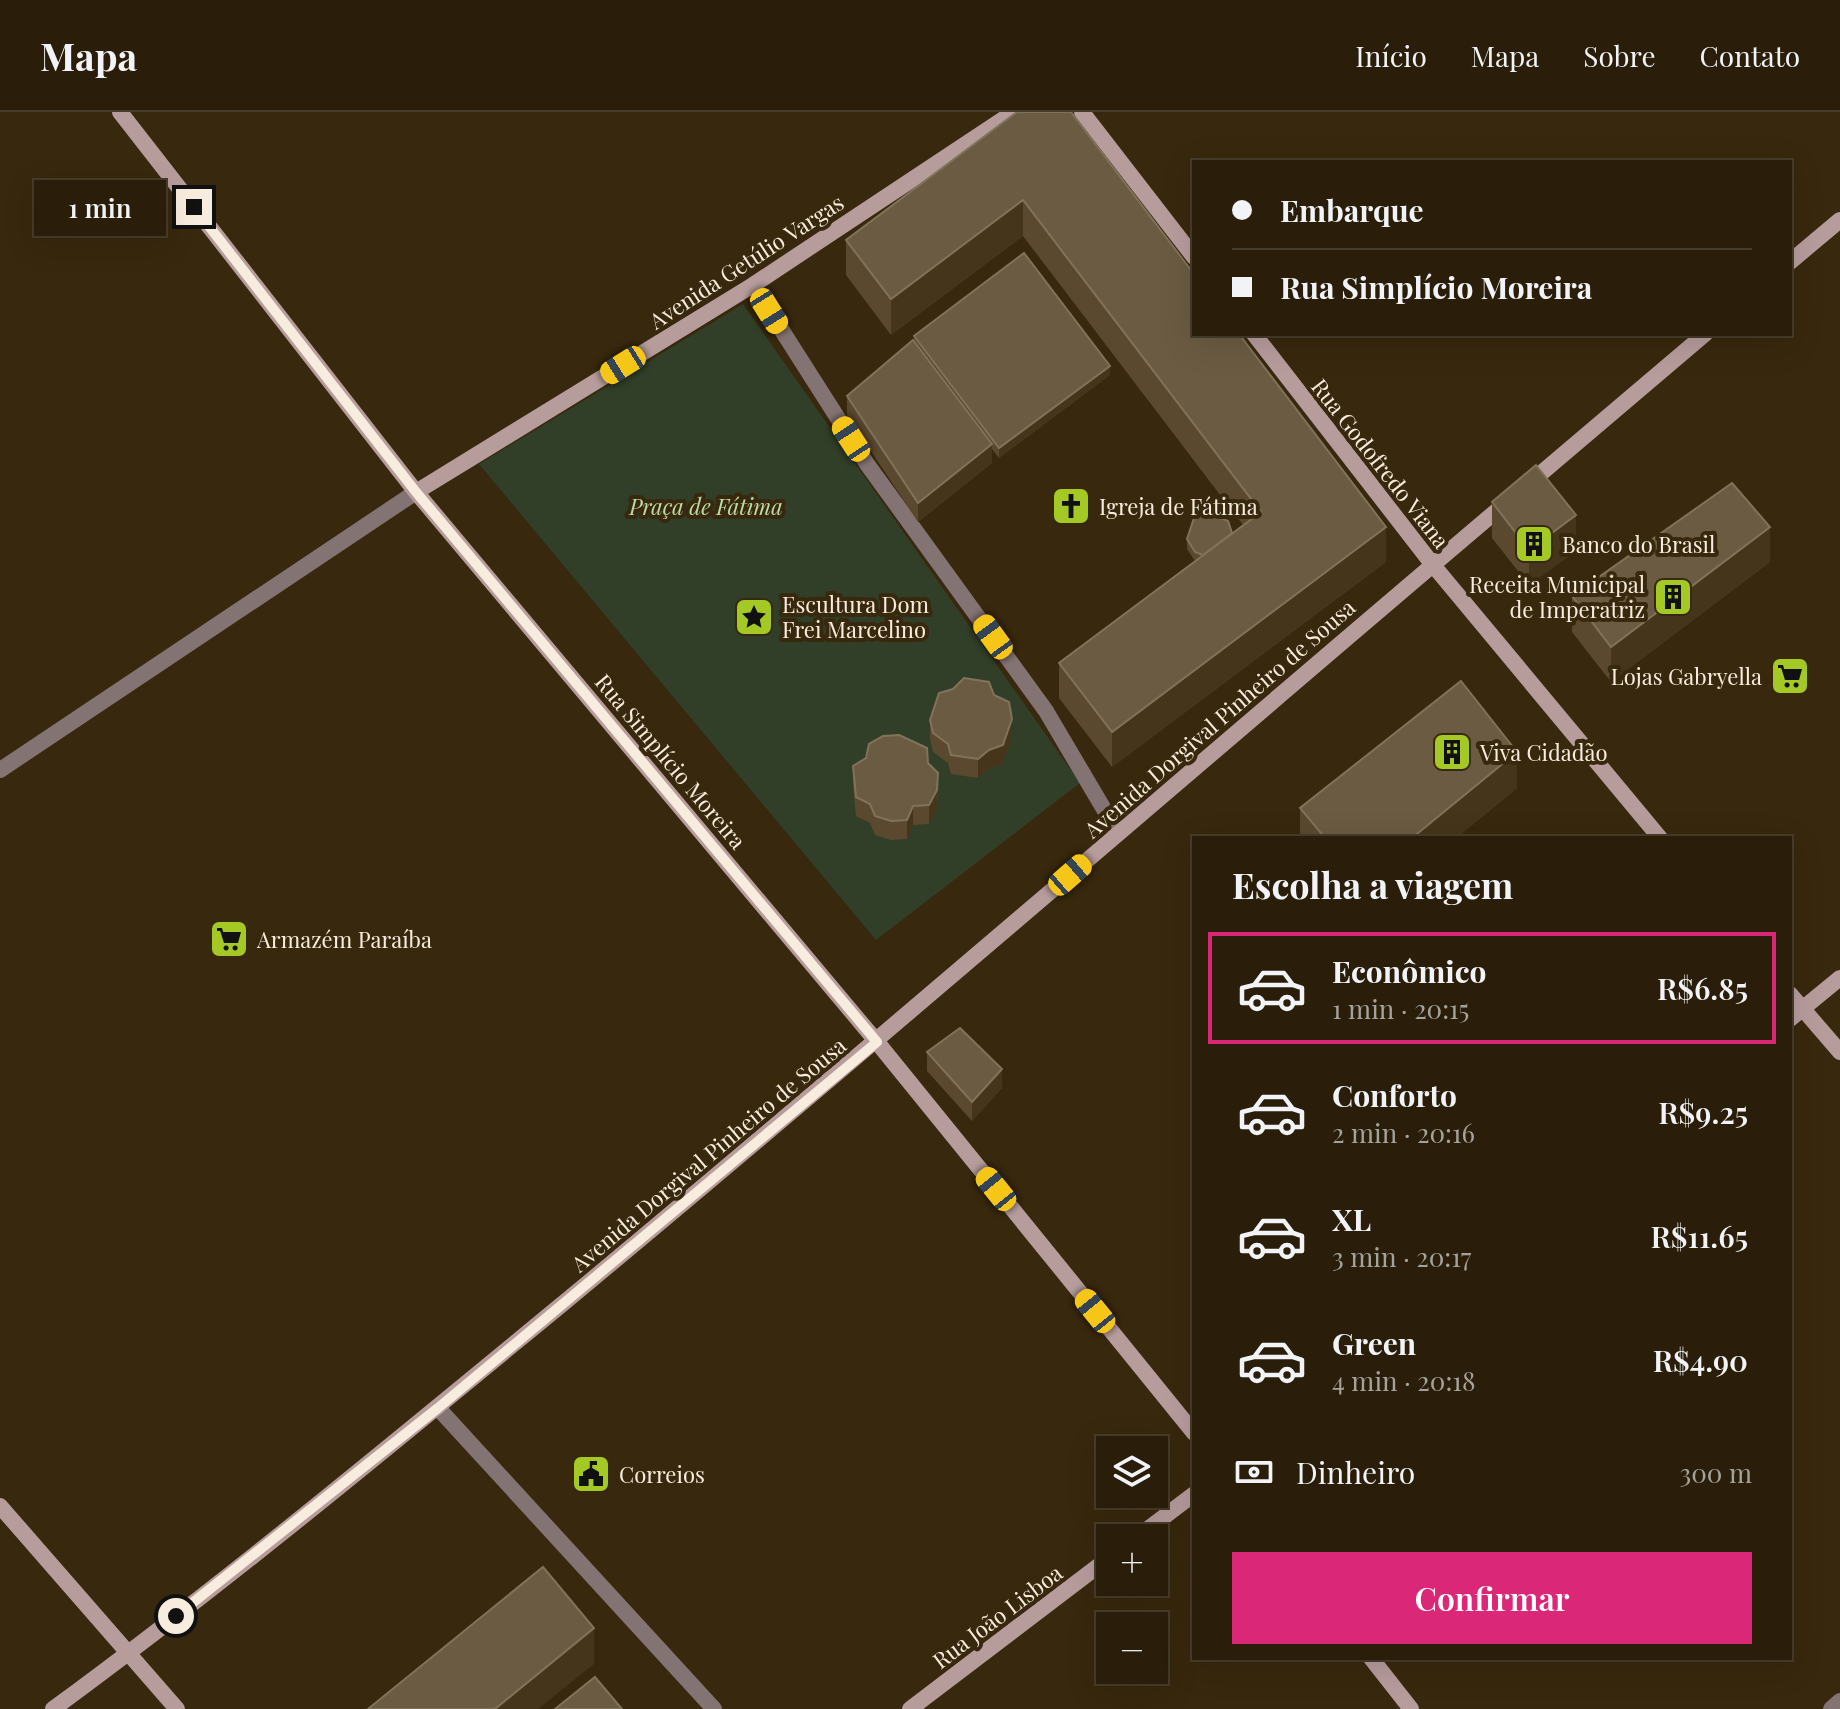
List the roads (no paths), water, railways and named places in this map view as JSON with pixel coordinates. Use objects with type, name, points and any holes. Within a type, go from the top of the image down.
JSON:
[{"type":"main road","name":"Rua Simplício Moreira","points":[[120,112],[416,492],[877,1042],[1192,1431]]},
{"type":"main road","name":"Avenida Getúlio Vargas","points":[[416,492],[753,285],[1014,112]]},
{"type":"main road","points":[[1082,112],[1192,254]]},
{"type":"main road","points":[[1792,260],[1840,220]]},
{"type":"main road","name":"Rua Godofredo Viana","points":[[1256,336],[1433,565],[1658,836]]},
{"type":"main road","name":"Avenida Dorgival Pinheiro de Sousa","points":[[53,1709],[129,1654],[438,1408],[877,1042],[1703,336]]},
{"type":"main road","points":[[1840,978],[1796,1014],[1840,1052]]},
{"type":"main road","points":[[1154,1524],[1192,1496]]},
{"type":"main road","points":[[0,1506],[177,1709]]},
{"type":"main road","name":"Rua João Lisboa","points":[[910,1709],[1096,1568]]},
{"type":"main road","points":[[1373,1660],[1411,1709]]},
{"type":"street","points":[[753,285],[867,464],[1046,711],[1118,833]]},
{"type":"street","points":[[0,770],[416,492]]},
{"type":"street","points":[[438,1408],[714,1709]]},
{"type":"street","points":[[1831,1709],[1840,1701]]},
{"type":"place","name":"Igreja de Fátima","points":[[1071,506]]},
{"type":"place","name":"Banco do Brasil","points":[[1534,544]]},
{"type":"place","name":"Receita Municipal de Imperatriz","points":[[1673,597]]},
{"type":"place","name":"Escultura Dom Frei Marcelino","points":[[754,617]]},
{"type":"place","name":"Lojas Gabryella","points":[[1790,676]]},
{"type":"place","name":"Viva Cidadão","points":[[1452,752]]},
{"type":"place","name":"Armazém Paraíba","points":[[229,939]]},
{"type":"place","name":"Correios","points":[[591,1474]]},
{"type":"park label","name":"Praça de Fátima","points":[[706,506]]}]
